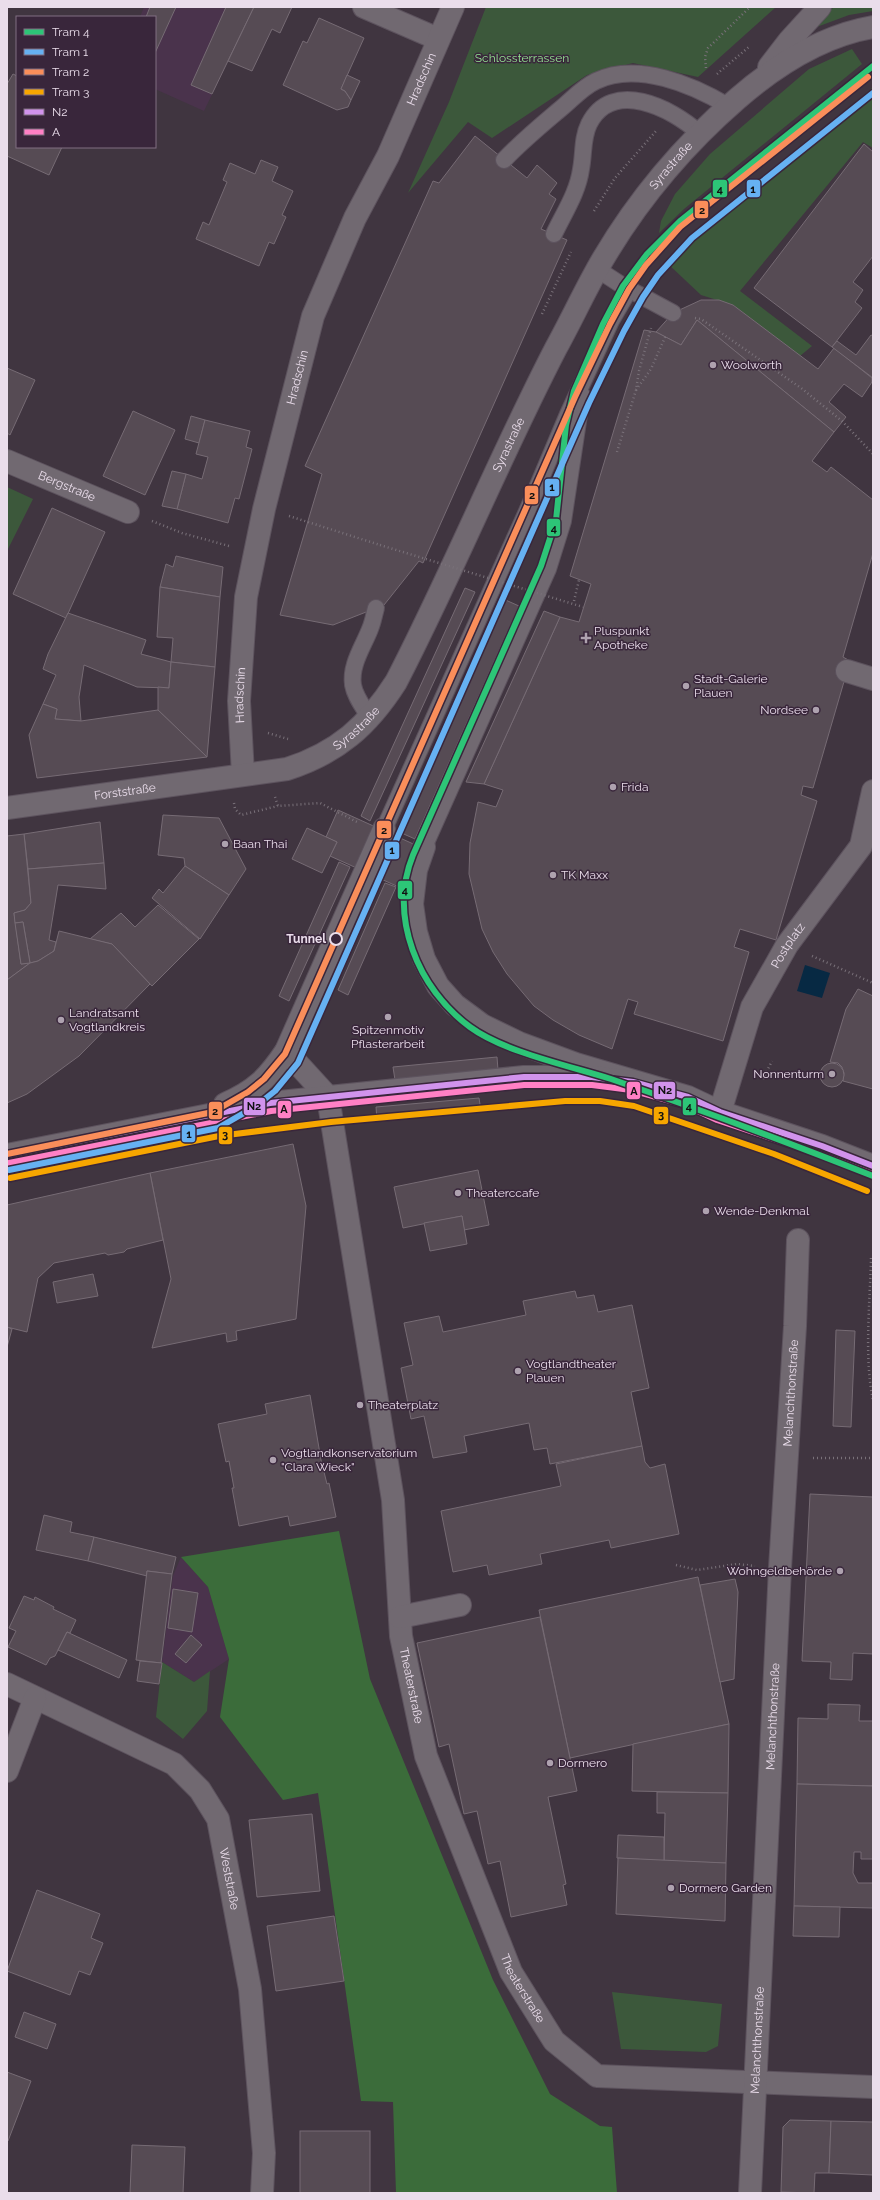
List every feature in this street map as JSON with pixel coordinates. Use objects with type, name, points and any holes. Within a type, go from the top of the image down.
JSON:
[{"type":"street","points":[[364,7],[438,39]]},
{"type":"street","name":"Hradschin","points":[[243,774],[239,701],[246,597],[255,552],[313,316],[355,218],[388,156],[453,7]]},
{"type":"street","name":"Syrastraße","points":[[762,77],[789,41],[820,7]]},
{"type":"street","name":"Syrastraße","points":[[243,774],[287,769],[311,762],[347,740],[370,718],[396,682],[420,637],[512,437],[597,270],[622,228],[646,195],[699,133],[762,77],[802,52],[823,42],[873,27]]},
{"type":"street","name":"Bergstraße","points":[[7,461],[128,512]]},
{"type":"street","points":[[847,671],[873,679]]},
{"type":"street","name":"Forststraße","points":[[7,808],[243,774]]},
{"type":"street","name":"Postplatz","points":[[720,1112],[752,1007],[787,945],[862,846],[873,791]]},
{"type":"street","points":[[193,1118],[242,1097],[257,1087],[271,1074],[286,1051],[384,829]]},
{"type":"street","points":[[424,847],[416,870],[412,904],[416,932],[424,959],[438,986],[455,1004],[482,1025],[519,1043],[633,1082],[688,1097],[720,1112],[822,1146],[873,1166]]},
{"type":"street","points":[[519,1043],[524,1077]]},
{"type":"street","points":[[286,1051],[328,1097],[393,1500],[400,1617],[460,1605]]},
{"type":"street","points":[[7,1155],[270,1103],[524,1077],[592,1077],[633,1082]]},
{"type":"street","name":"Melanchthonstraße","points":[[750,2193],[780,1560],[795,1326],[798,1240]]},
{"type":"street","name":"Theaterstraße","points":[[400,1617],[401,1636],[426,1756],[511,1972],[554,2041],[597,2076],[755,2081],[873,2087]]},
{"type":"street","name":"Weststraße","points":[[7,1684],[174,1764],[200,1790],[218,1819],[250,1989],[264,2154],[262,2193]]},
{"type":"street","points":[[7,1771],[35,1698]]},
{"type":"lane","points":[[504,160],[582,89],[597,80],[614,75],[636,74],[673,81],[700,90],[728,106]]},
{"type":"lane","points":[[554,234],[577,187],[581,169],[584,136],[595,113],[607,105],[639,100],[674,113],[699,133]]},
{"type":"lane","points":[[597,270],[629,290],[673,313]]},
{"type":"lane","points":[[384,829],[525,516],[568,414],[611,321],[629,290]]},
{"type":"lane","points":[[424,847],[548,569],[563,521],[585,380]]},
{"type":"lane","points":[[370,718],[353,686],[353,675],[356,661],[371,628],[376,608]]},
{"type":"path","points":[[708,72],[705,57],[708,48],[750,7]]},
{"type":"path","points":[[590,218],[615,178],[656,131]]},
{"type":"path","points":[[541,316],[574,246]]},
{"type":"path","points":[[689,316],[701,319],[801,388],[842,421],[873,454]]},
{"type":"path","points":[[617,452],[636,390],[639,370],[649,331]]},
{"type":"path","points":[[636,390],[651,369],[669,332]]},
{"type":"path","points":[[128,512],[182,533],[255,552]]},
{"type":"path","points":[[288,516],[582,607]]},
{"type":"path","points":[[430,566],[435,554]]},
{"type":"path","points":[[574,601],[579,580]]},
{"type":"path","points":[[239,718],[271,734],[285,739],[295,738]]},
{"type":"path","points":[[320,803],[362,824]]},
{"type":"path","points":[[235,809],[241,815],[278,806]]},
{"type":"path","points":[[787,945],[873,983]]},
{"type":"path","points":[[762,1079],[772,1061]]},
{"type":"path","points":[[872,1258],[869,1325],[870,1387],[873,1400]]},
{"type":"path","points":[[809,1458],[873,1458]]},
{"type":"path","points":[[676,1565],[696,1570],[737,1564]]},
{"type":"shaded area","points":[[144,7],[254,7],[204,111],[156,89],[156,16],[140,16]]},
{"type":"shaded area","points":[[181,1557],[208,1587],[229,1659],[194,1682],[162,1662],[173,1576]]},
{"type":"green space","name":"Schlossterrassen","points":[[486,7],[776,7],[698,77],[633,63],[587,75],[492,138],[468,122],[408,193],[449,102]]},
{"type":"green space","points":[[834,7],[873,7],[873,11],[849,15],[814,28],[814,24]]},
{"type":"green space","points":[[852,49],[862,64],[684,209],[659,233],[661,221],[675,194],[710,154],[809,69]]},
{"type":"green space","points":[[873,87],[873,148],[863,142],[740,291],[812,346],[800,356],[733,305],[701,295],[667,263],[679,248]]},
{"type":"green space","points":[[7,487],[33,499],[7,551]]},
{"type":"green space","points":[[339,1531],[370,1679],[493,1980],[550,2094],[600,2126],[612,2127],[617,2193],[396,2193],[393,2102],[361,2101],[318,1793],[283,1800],[220,1717],[229,1659],[208,1587],[181,1557]]},
{"type":"green space","points":[[162,1662],[194,1682],[210,1671],[207,1711],[183,1739],[156,1717]]},
{"type":"green space","points":[[612,1992],[722,2004],[718,2046],[706,2052],[621,2049]]},
{"type":"water","points":[[805,965],[830,973],[822,998],[797,991]]},
{"type":"building","points":[[150,7],[176,7],[156,51],[156,16],[146,16]]},
{"type":"building","points":[[226,7],[254,7],[212,94],[191,85]]},
{"type":"building","points":[[254,7],[292,7],[280,33],[272,29],[252,71],[228,61]]},
{"type":"building","points":[[319,18],[364,38],[341,89],[345,91],[351,100],[348,107],[337,110],[283,85],[303,41],[307,43]]},
{"type":"building","points":[[13,74],[16,76],[16,148],[62,148],[49,175],[7,156],[7,84]]},
{"type":"building","points":[[347,75],[360,81],[351,100],[345,91],[341,89]]},
{"type":"building","points":[[475,136],[527,178],[537,165],[557,183],[549,194],[556,199],[541,229],[567,240],[423,563],[419,561],[384,605],[333,625],[280,615],[322,474],[305,466],[433,181],[439,183]]},
{"type":"building","points":[[864,144],[873,152],[873,256],[853,282],[863,290],[855,302],[862,308],[832,347],[754,288]]},
{"type":"building","points":[[261,160],[278,167],[272,181],[293,191],[282,215],[286,217],[274,244],[269,242],[259,266],[196,239],[203,222],[209,225],[227,182],[223,180],[230,163],[255,174]]},
{"type":"building","points":[[701,300],[719,300],[733,305],[818,369],[834,348],[872,378],[872,382],[862,397],[844,384],[829,402],[846,417],[834,432],[697,320],[681,345],[656,332],[673,313]]},
{"type":"building","name":"Stadt-Galerie Plauen","points":[[697,320],[834,432],[812,461],[827,472],[831,467],[873,500],[873,553],[843,657],[850,661],[813,788],[803,786],[801,795],[817,801],[776,940],[740,929],[734,947],[749,952],[723,1041],[634,1014],[638,1002],[628,999],[612,1049],[579,1035],[553,1020],[534,1006],[507,974],[493,952],[482,929],[469,874],[470,843],[478,802],[496,807],[503,790],[484,784],[560,617],[579,622],[591,584],[570,576],[644,330],[656,332],[681,345]]},
{"type":"building","points":[[871,335],[873,336],[873,378],[832,347],[837,341],[856,355]]},
{"type":"building","points":[[7,368],[35,380],[10,435],[7,433]]},
{"type":"building","points":[[133,411],[175,430],[145,495],[103,476]]},
{"type":"building","points":[[191,416],[205,420],[199,443],[185,439]]},
{"type":"building","points":[[205,420],[250,431],[246,447],[252,449],[239,499],[235,498],[228,523],[177,509],[186,474],[202,479],[208,457],[196,454]]},
{"type":"building","points":[[172,471],[186,474],[177,509],[162,506]]},
{"type":"building","points":[[52,508],[105,532],[66,618],[13,594]]},
{"type":"building","points":[[176,556],[223,567],[220,597],[160,587],[166,564],[173,567]]},
{"type":"building","points":[[160,587],[220,597],[215,667],[171,662],[173,638],[157,637]]},
{"type":"building","points":[[465,588],[475,592],[370,821],[361,816]]},
{"type":"building","points":[[501,598],[519,606],[415,839],[397,831]]},
{"type":"building","points":[[544,611],[560,617],[484,784],[466,782]]},
{"type":"building","points":[[68,613],[146,640],[141,654],[171,662],[169,688],[137,687],[84,665],[79,697],[81,721],[55,719],[57,709],[43,704],[56,675],[43,669],[48,654]]},
{"type":"building","points":[[171,662],[215,667],[207,757],[158,710],[158,687],[169,688]]},
{"type":"building","points":[[43,704],[57,709],[55,719],[81,721],[158,710],[207,757],[37,778],[29,735]]},
{"type":"building","points":[[338,810],[420,847],[401,888],[330,856],[337,842],[326,837]]},
{"type":"building","points":[[163,815],[219,818],[246,869],[229,895],[185,866],[184,858],[158,855]]},
{"type":"building","points":[[100,822],[104,863],[28,869],[24,834]]},
{"type":"building","points":[[307,828],[337,842],[322,873],[292,859]]},
{"type":"building","points":[[24,834],[31,903],[25,910],[14,913],[21,964],[30,963],[7,980],[7,836]]},
{"type":"building","points":[[339,862],[350,867],[289,1001],[279,996]]},
{"type":"building","points":[[104,863],[106,889],[58,885],[49,940],[56,942],[54,951],[38,961],[30,963],[23,922],[15,923],[14,913],[25,910],[31,903],[28,869]]},
{"type":"building","points":[[185,866],[229,895],[200,939],[152,898],[159,889],[163,893]]},
{"type":"building","points":[[385,883],[396,887],[348,995],[338,990]]},
{"type":"building","points":[[158,905],[199,939],[152,986],[112,944],[90,939],[121,913],[135,927]]},
{"type":"building","points":[[23,922],[30,963],[21,964],[15,923]]},
{"type":"building","name":"Landratsamt Vogtlandkreis","points":[[59,931],[112,944],[150,984],[79,1056],[27,1094],[7,1103],[7,980],[30,963],[38,961],[54,951]]},
{"type":"building","points":[[858,989],[873,996],[873,1089],[843,1081],[844,1073],[842,1067],[838,1063],[830,1062],[846,1009]]},
{"type":"building","points":[[497,1057],[498,1070],[395,1080],[393,1067]]},
{"type":"building","name":"Nonnenturm","points":[[827,1063],[837,1063],[844,1070],[844,1080],[837,1087],[827,1087],[820,1080],[820,1070]]},
{"type":"building","points":[[479,1098],[481,1111],[377,1120],[376,1107]]},
{"type":"building","points":[[293,1144],[306,1206],[296,1319],[236,1331],[237,1340],[227,1342],[226,1333],[152,1348],[171,1279],[150,1173]]},
{"type":"building","points":[[478,1170],[489,1225],[464,1230],[462,1216],[403,1228],[394,1187]]},
{"type":"building","points":[[150,1173],[163,1240],[127,1249],[124,1252],[108,1255],[105,1253],[54,1263],[38,1278],[27,1332],[7,1327],[7,1205]]},
{"type":"building","points":[[462,1216],[467,1244],[430,1251],[424,1223]]},
{"type":"building","points":[[93,1274],[98,1296],[57,1303],[53,1282]]},
{"type":"building","points":[[575,1291],[577,1298],[594,1295],[598,1312],[632,1305],[649,1388],[631,1392],[642,1446],[550,1464],[547,1448],[534,1450],[529,1423],[464,1436],[467,1452],[433,1458],[424,1416],[411,1419],[401,1368],[413,1365],[404,1323],[439,1316],[443,1332],[526,1315],[523,1301]]},
{"type":"building","points":[[7,1327],[12,1329],[7,1347]]},
{"type":"building","points":[[836,1330],[855,1331],[851,1427],[833,1426]]},
{"type":"building","name":"Vogtlandkonservatorium \"Clara Wieck\"","points":[[310,1395],[321,1460],[327,1484],[329,1483],[336,1517],[290,1526],[288,1516],[239,1526],[229,1461],[226,1462],[218,1424],[267,1414],[265,1404]]},
{"type":"building","points":[[642,1446],[645,1462],[650,1468],[665,1464],[679,1534],[611,1548],[609,1540],[540,1554],[542,1564],[489,1575],[487,1565],[453,1572],[441,1511],[561,1486],[556,1464]]},
{"type":"building","name":"Wohngeldbehörde","points":[[810,1494],[873,1497],[873,1654],[853,1653],[852,1680],[830,1679],[831,1662],[802,1661]]},
{"type":"building","points":[[44,1515],[72,1522],[70,1532],[94,1537],[88,1561],[36,1550]]},
{"type":"building","points":[[94,1537],[176,1557],[172,1574],[147,1571],[147,1576],[88,1561]]},
{"type":"building","points":[[147,1571],[172,1574],[161,1663],[136,1660]]},
{"type":"building","points":[[698,1577],[729,1724],[570,1758],[539,1610]]},
{"type":"building","points":[[735,1579],[738,1592],[734,1679],[720,1682],[700,1585]]},
{"type":"building","points":[[173,1589],[198,1593],[192,1632],[168,1628]]},
{"type":"building","points":[[24,1596],[34,1600],[35,1597],[54,1607],[53,1609],[76,1620],[70,1633],[67,1632],[55,1656],[50,1658],[46,1665],[8,1647],[16,1631],[9,1628]]},
{"type":"building","points":[[540,1617],[577,1791],[548,1797],[566,1884],[563,1885],[567,1905],[511,1917],[500,1861],[488,1864],[477,1811],[464,1814],[449,1744],[439,1747],[417,1643]]},
{"type":"building","points":[[67,1632],[127,1660],[119,1678],[58,1650]]},
{"type":"building","points":[[191,1635],[202,1645],[186,1663],[175,1654]]},
{"type":"building","points":[[140,1661],[162,1663],[159,1684],[137,1681]]},
{"type":"building","points":[[828,1704],[860,1705],[859,1721],[873,1721],[873,1786],[797,1784],[798,1718],[828,1719]]},
{"type":"building","points":[[729,1724],[728,1793],[632,1791],[633,1744]]},
{"type":"building","points":[[797,1784],[873,1786],[873,1859],[861,1859],[861,1852],[854,1852],[853,1873],[858,1883],[873,1883],[873,1908],[794,1906]]},
{"type":"building","points":[[657,1792],[728,1793],[726,1863],[664,1861],[665,1813],[657,1813]]},
{"type":"building","points":[[312,1814],[320,1891],[257,1897],[249,1820]]},
{"type":"building","points":[[618,1835],[664,1837],[664,1861],[617,1858]]},
{"type":"building","name":"Dormero Garden","points":[[618,1858],[726,1863],[725,1921],[616,1914]]},
{"type":"building","points":[[37,1890],[100,1914],[91,1938],[103,1943],[90,1975],[79,1971],[70,1995],[7,1971]]},
{"type":"building","points":[[794,1906],[840,1907],[839,1937],[793,1936]]},
{"type":"building","points":[[334,1916],[344,1981],[276,1991],[267,1926]]},
{"type":"building","points":[[24,2012],[56,2024],[47,2049],[15,2037]]},
{"type":"building","points":[[7,2072],[31,2081],[8,2141],[7,2141]]},
{"type":"building","points":[[790,2120],[831,2121],[829,2173],[815,2173],[814,2193],[781,2192],[783,2127]]},
{"type":"building","points":[[831,2121],[873,2122],[873,2175],[829,2173]]},
{"type":"building","points":[[300,2131],[370,2131],[370,2193],[300,2193]]},
{"type":"building","points":[[132,2145],[185,2147],[183,2193],[130,2193]]},
{"type":"tram line","name":"4","points":[[873,66],[680,221],[647,254],[623,286],[603,324],[574,391],[566,425],[556,520],[541,566],[413,855],[406,879],[404,903],[406,927],[413,950],[423,972],[436,993],[452,1011],[470,1027],[484,1036],[538,1058],[611,1079],[677,1102],[776,1138],[873,1176]]},
{"type":"tram line","name":"2","points":[[7,1154],[213,1112],[248,1092],[264,1079],[285,1054],[575,397],[610,324],[629,289],[646,265],[680,227],[868,77]]},
{"type":"tram line","name":"1","points":[[9,1170],[218,1128],[256,1106],[275,1091],[298,1063],[589,403],[624,331],[643,297],[658,275],[692,238],[873,93]]},
{"type":"tram line","name":"3","points":[[10,1178],[219,1136],[331,1122],[565,1101],[600,1101],[634,1106],[774,1154],[867,1191]]},
{"type":"transit line","name":"N2","points":[[7,1155],[270,1103],[524,1077],[592,1077],[633,1082],[688,1097],[720,1112],[822,1146],[873,1166]]},
{"type":"transit line","name":"A","points":[[9,1163],[271,1111],[524,1085],[592,1085],[631,1090],[685,1105],[717,1120],[819,1154],[870,1173]]},
{"type":"place","name":"Woolworth","points":[[713,365]]},
{"type":"place","name":"Pluspunkt Apotheke","points":[[586,638]]},
{"type":"place","name":"Stadt-Galerie Plauen","points":[[686,686]]},
{"type":"place","name":"Nordsee","points":[[816,710]]},
{"type":"place","name":"Frida","points":[[613,787]]},
{"type":"place","name":"Baan Thai","points":[[225,844]]},
{"type":"place","name":"TK Maxx","points":[[553,875]]},
{"type":"place","name":"Tunnel","points":[[336,939]]},
{"type":"place","name":"Spitzenmotiv Pflasterarbeit","points":[[388,1017]]},
{"type":"place","name":"Landratsamt Vogtlandkreis","points":[[61,1020]]},
{"type":"place","name":"Nonnenturm","points":[[832,1074]]},
{"type":"place","name":"Theaterccafe","points":[[458,1193]]},
{"type":"place","name":"Wende-Denkmal","points":[[706,1211]]},
{"type":"place","name":"Vogtlandtheater Plauen","points":[[518,1371]]},
{"type":"place","name":"Theaterplatz","points":[[360,1405]]},
{"type":"place","name":"Vogtlandkonservatorium \"Clara Wieck\"","points":[[273,1460]]},
{"type":"place","name":"Wohngeldbehörde","points":[[840,1571]]},
{"type":"place","name":"Dormero","points":[[550,1763]]},
{"type":"place","name":"Dormero Garden","points":[[671,1888]]}]
